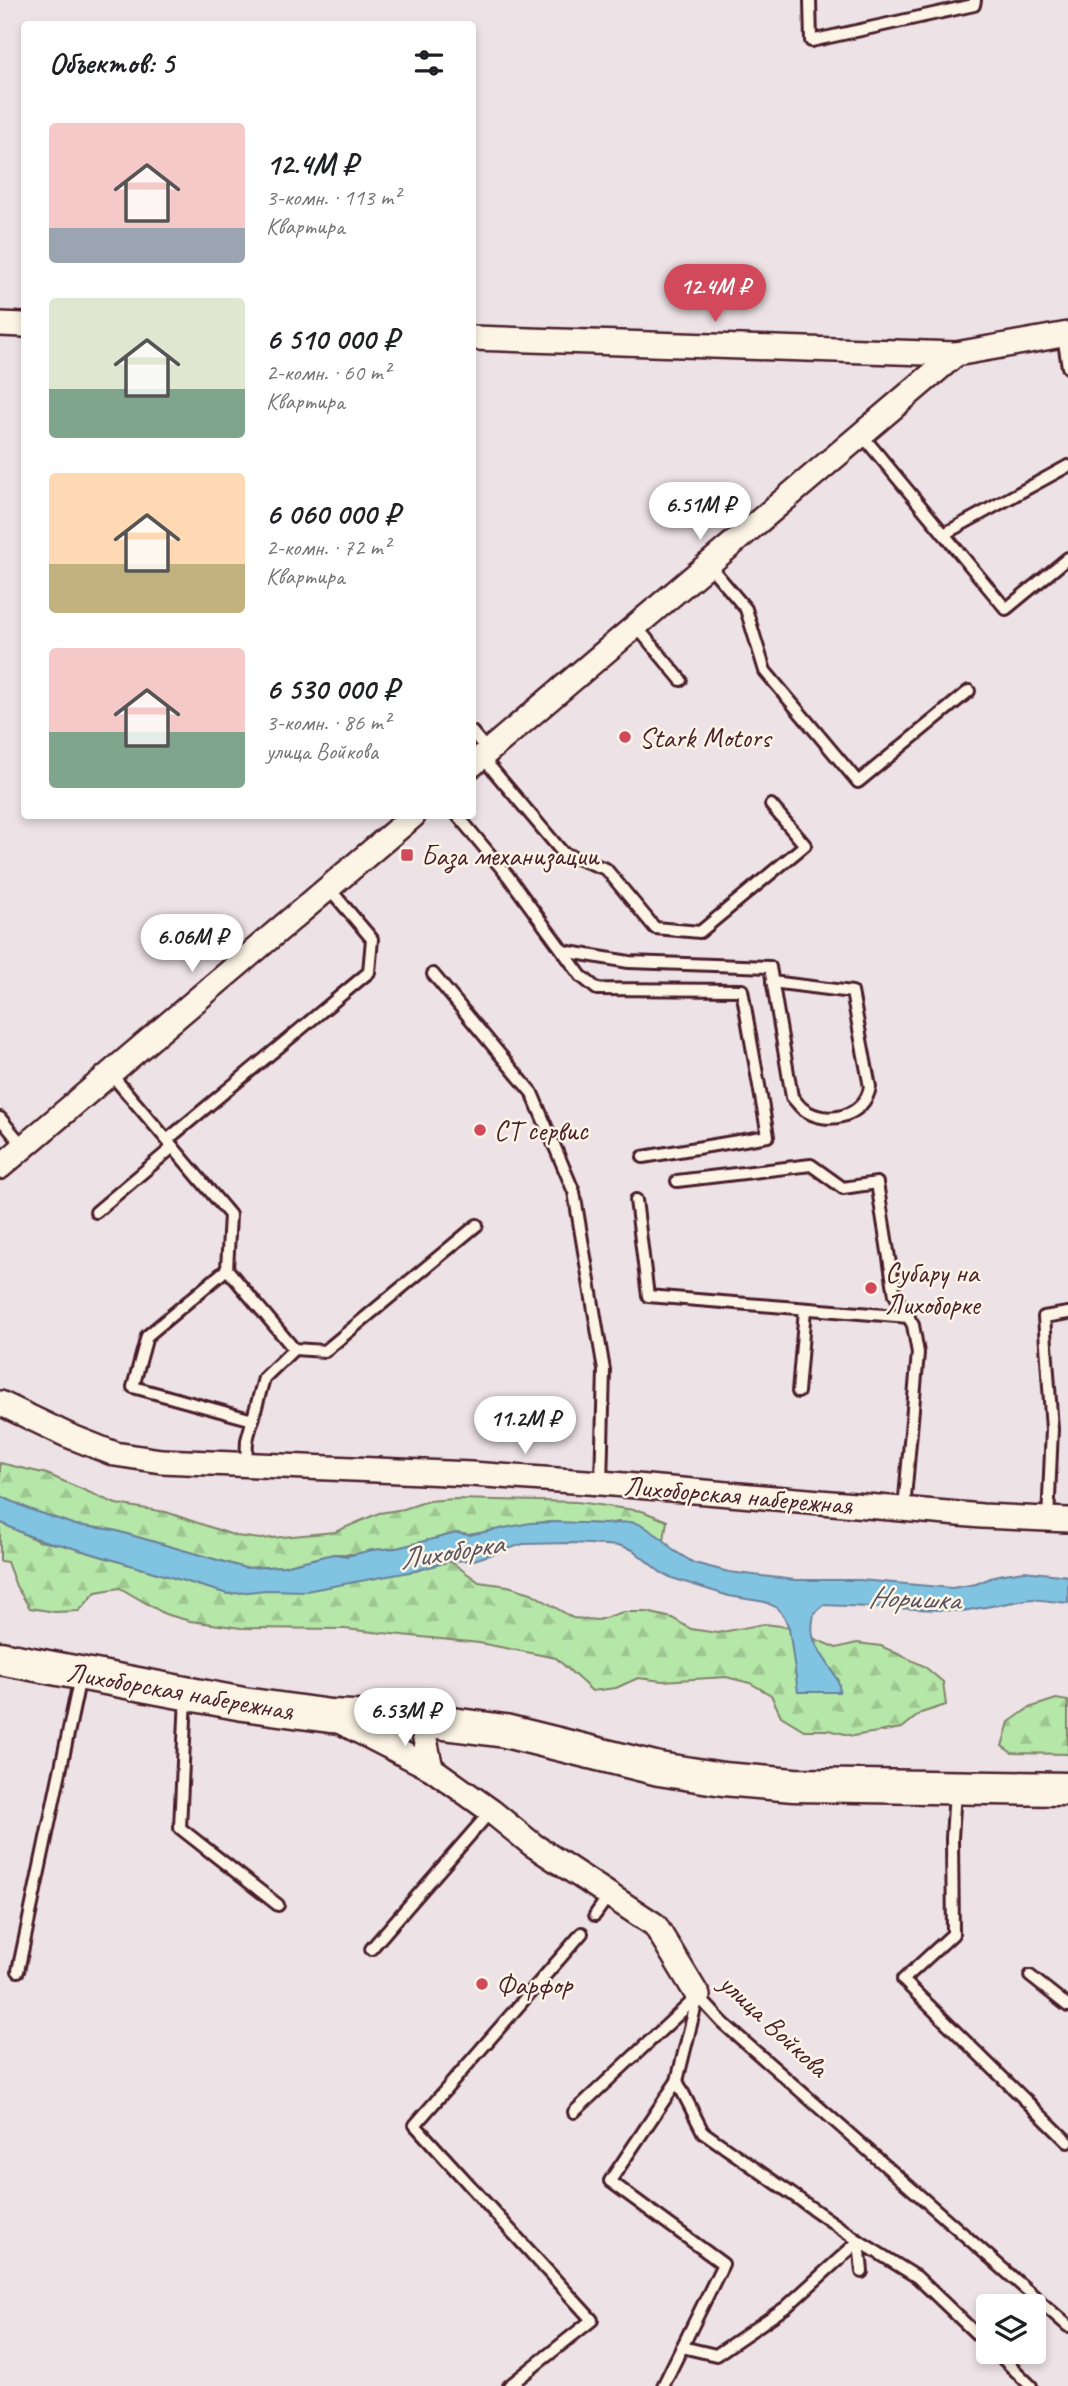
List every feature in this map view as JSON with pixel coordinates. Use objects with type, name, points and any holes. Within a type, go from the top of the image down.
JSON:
[{"type":"street","points":[[0,324],[21,325]]},
{"type":"street","points":[[476,338],[956,354],[1065,335]]},
{"type":"street","points":[[481,757],[956,354]]},
{"type":"street","points":[[0,1167],[409,819]]},
{"type":"street","name":"Лихоборская набережная","points":[[0,1403],[67,1436],[115,1454],[161,1461],[471,1474],[1058,1520]]},
{"type":"street","name":"Лихоборская набережная","points":[[0,1658],[243,1704],[330,1716],[421,1720],[505,1731],[659,1769],[723,1779],[794,1785],[1068,1789]]},
{"type":"street","name":"улица Войкова","points":[[330,1716],[431,1768],[533,1845],[654,1925],[698,1996]]},
{"type":"street","points":[[421,1720],[431,1768]]},
{"type":"lane","points":[[810,0],[811,41],[974,5],[975,0]]},
{"type":"lane","points":[[1065,335],[1068,367]]},
{"type":"lane","points":[[861,434],[1006,609],[1068,558]]},
{"type":"lane","points":[[944,534],[1068,466]]},
{"type":"lane","points":[[708,564],[746,609],[765,671],[858,782],[968,691]]},
{"type":"lane","points":[[635,626],[681,680]]},
{"type":"lane","points":[[481,757],[563,853],[606,869],[656,928],[700,932],[805,845],[771,805]]},
{"type":"lane","points":[[460,819],[508,876],[581,976],[597,989],[742,990],[768,1136],[643,1157]]},
{"type":"lane","points":[[96,1212],[170,1144],[369,972],[372,939],[328,887]]},
{"type":"lane","points":[[563,951],[629,962],[770,967],[772,982],[792,1097],[804,1110],[820,1117],[840,1117],[857,1110],[868,1098],[870,1087],[852,992],[772,982]]},
{"type":"lane","points":[[433,974],[532,1093],[574,1192],[604,1370],[601,1483]]},
{"type":"lane","points":[[110,1073],[230,1215],[228,1269],[294,1349],[325,1351],[477,1225]]},
{"type":"lane","points":[[0,1118],[24,1147]]},
{"type":"lane","points":[[677,1181],[811,1165],[843,1188],[877,1183],[895,1295],[913,1325],[918,1353],[904,1509]]},
{"type":"lane","points":[[636,1200],[648,1296],[909,1317]]},
{"type":"lane","points":[[228,1269],[147,1336],[133,1387],[253,1420]]},
{"type":"lane","points":[[798,1392],[805,1309]]},
{"type":"lane","points":[[1058,1520],[1044,1317],[1068,1313]]},
{"type":"lane","points":[[246,1466],[247,1440],[264,1378],[294,1349]]},
{"type":"lane","points":[[18,1971],[81,1674]]},
{"type":"lane","points":[[186,1694],[180,1828],[278,1905]]},
{"type":"lane","points":[[955,1788],[952,1838],[953,1934],[903,1980],[1068,2142]]},
{"type":"lane","points":[[371,1949],[491,1811]]},
{"type":"lane","points":[[595,1915],[609,1895]]},
{"type":"lane","points":[[509,2386],[592,2320],[415,2124],[582,1933]]},
{"type":"lane","points":[[1030,1976],[1068,2006]]},
{"type":"lane","points":[[663,2386],[723,2264],[610,2181],[677,2081],[698,1996]]},
{"type":"lane","points":[[574,2112],[698,1996]]},
{"type":"lane","name":"улица Войкова","points":[[698,1996],[723,2023],[1068,2326]]},
{"type":"lane","points":[[677,2081],[703,2132],[859,2241],[917,2277],[976,2334]]},
{"type":"lane","points":[[859,2241],[862,2272]]},
{"type":"lane","points":[[682,2347],[716,2355],[786,2307],[859,2241]]},
{"type":"lane","points":[[1008,2364],[1031,2386]]},
{"type":"green space","points":[[0,1463],[47,1474],[116,1504],[166,1512],[236,1536],[261,1539],[335,1532],[379,1513],[428,1501],[454,1499],[577,1502],[642,1511],[667,1521],[664,1540],[642,1526],[618,1522],[543,1522],[469,1535],[457,1533],[397,1548],[359,1554],[334,1554],[284,1566],[245,1568],[113,1530],[75,1525],[29,1509],[0,1496]]},
{"type":"green space","points":[[0,1522],[38,1541],[63,1545],[228,1594],[415,1571],[450,1561],[479,1582],[531,1593],[573,1618],[598,1620],[623,1612],[647,1612],[672,1618],[691,1629],[717,1633],[764,1624],[789,1627],[792,1640],[839,1680],[830,1671],[813,1638],[836,1648],[857,1643],[881,1646],[924,1666],[943,1682],[946,1705],[921,1713],[902,1728],[853,1736],[829,1730],[804,1730],[781,1716],[771,1695],[750,1683],[726,1677],[662,1681],[638,1678],[616,1688],[592,1691],[556,1658],[479,1643],[344,1629],[241,1628],[190,1621],[165,1614],[120,1588],[96,1592],[79,1611],[55,1612],[30,1608],[16,1586],[7,1562],[0,1561]]},
{"type":"green space","points":[[1056,1699],[1068,1701],[1068,1754],[1012,1753],[1002,1746],[1009,1722],[1029,1708]]},
{"type":"water","points":[[0,1496],[75,1525],[113,1530],[245,1568],[284,1566],[334,1554],[347,1556],[397,1548],[457,1533],[469,1535],[530,1523],[631,1522],[642,1525],[694,1563],[729,1572],[795,1580],[860,1580],[952,1588],[1024,1571],[1068,1576],[1068,1603],[1031,1599],[963,1611],[823,1605],[814,1613],[812,1633],[815,1643],[837,1679],[839,1692],[798,1692],[789,1628],[776,1607],[672,1578],[660,1572],[633,1550],[621,1546],[523,1544],[474,1560],[450,1561],[415,1571],[306,1591],[266,1590],[228,1594],[23,1533],[0,1522]]},
{"type":"place","name":"Stark Motors","points":[[625,737]]},
{"type":"place","name":"База механизации","points":[[407,855]]},
{"type":"place","name":"СТ сервис","points":[[480,1130]]},
{"type":"place","name":"Субару на Лихоборке","points":[[871,1288]]},
{"type":"place","name":"Фарфор","points":[[482,1984]]},
{"type":"water label","name":"Лихоборка","points":[[451,1551]]},
{"type":"water label","name":"Норишка","points":[[914,1598]]}]
